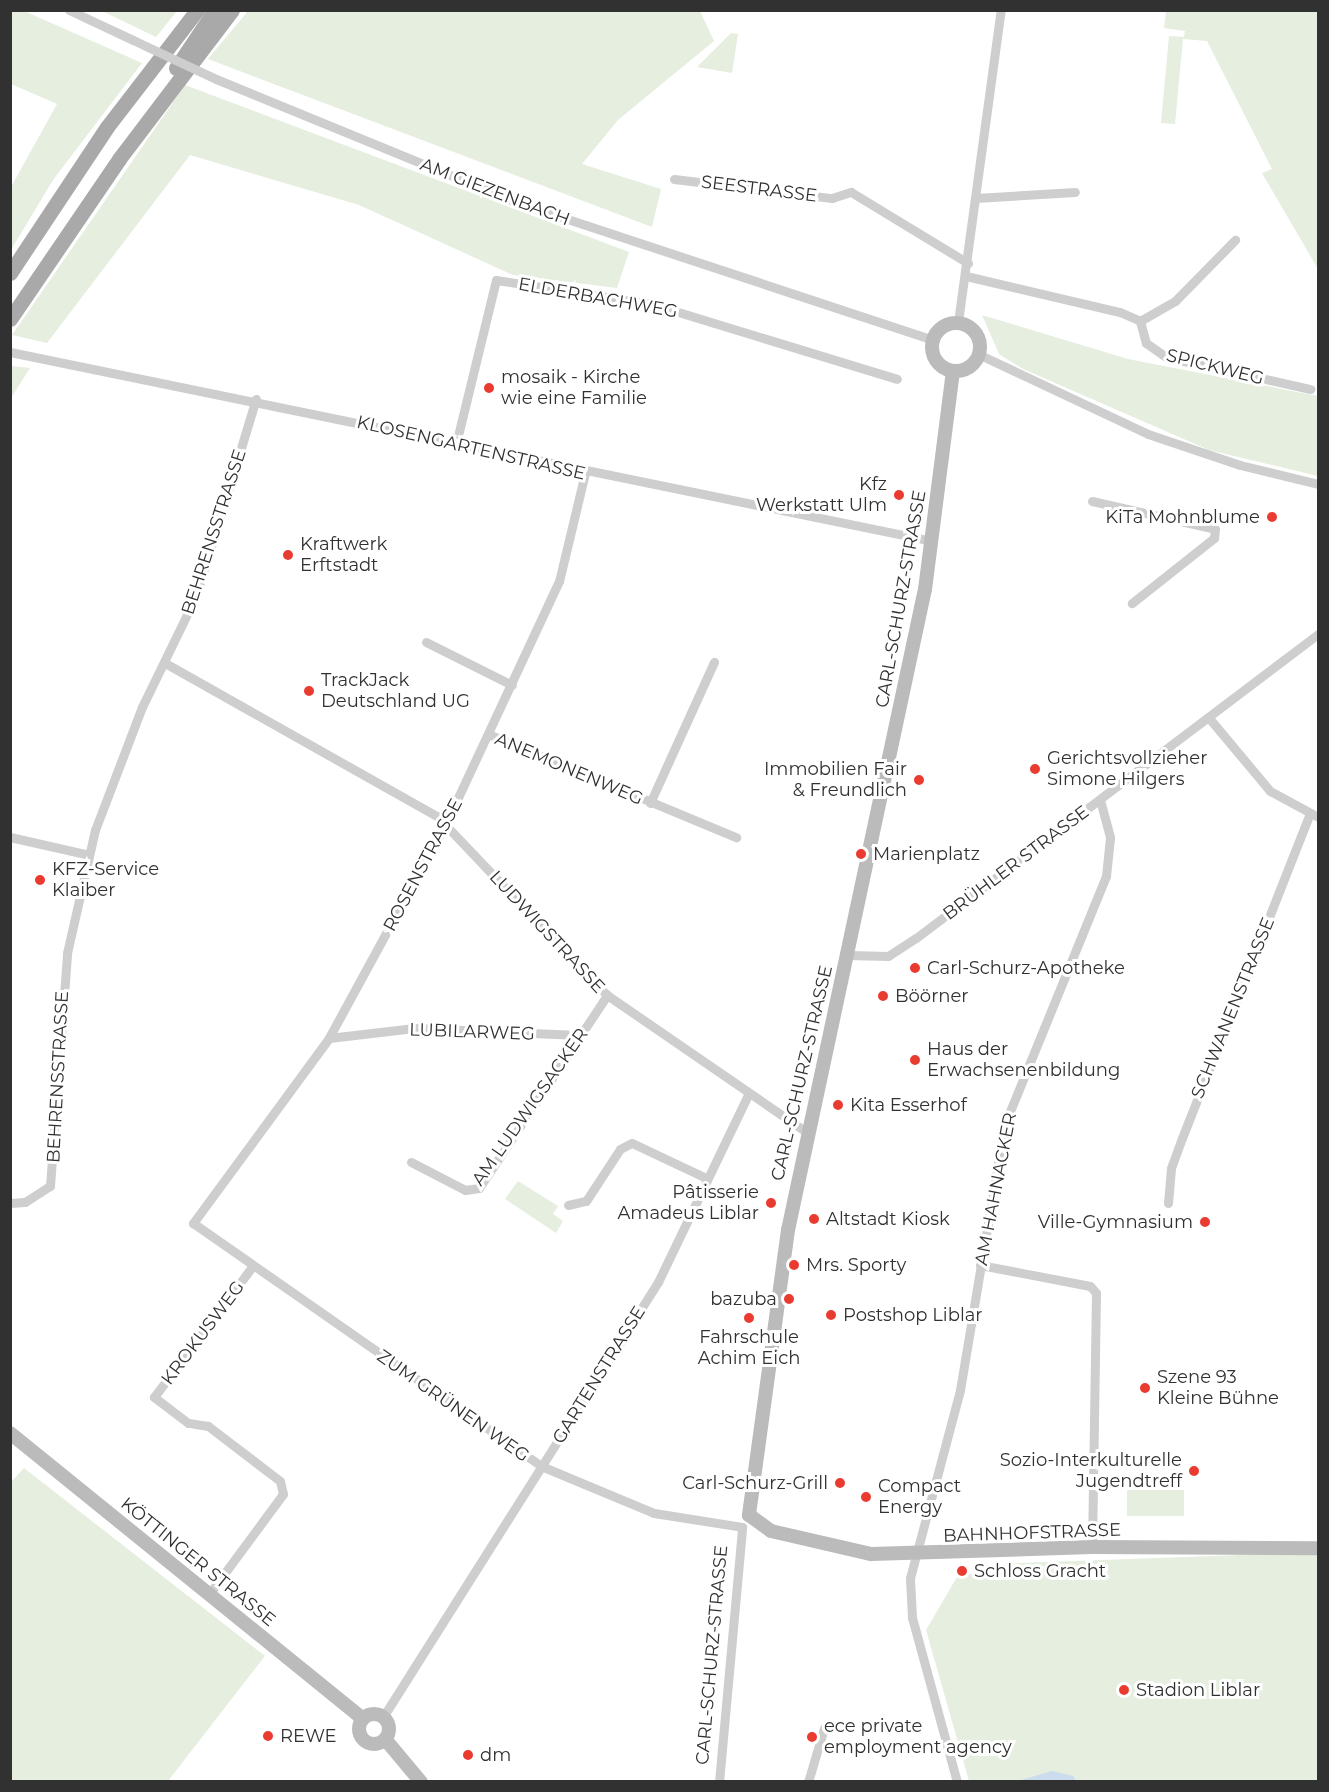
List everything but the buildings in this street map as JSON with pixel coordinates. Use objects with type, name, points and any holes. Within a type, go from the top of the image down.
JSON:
[{"type":"main road","points":[[10,273],[107,127],[197,10]]},
{"type":"main road","points":[[119,159],[138,120],[215,10]]},
{"type":"main road","points":[[10,319],[119,159],[232,10]]},
{"type":"street","name":"AM GIEZENBACH","points":[[69,10],[216,79],[513,201],[933,340]]},
{"type":"street","points":[[958,322],[968,263],[1001,10]]},
{"type":"street","name":"SEESTRASSE","points":[[674,178],[832,198],[851,192],[968,263]]},
{"type":"street","points":[[976,198],[1074,192]]},
{"type":"street","points":[[966,276],[1140,321],[1175,301],[1236,240]]},
{"type":"street","name":"ELDERBACHWEG","points":[[456,444],[496,280],[652,304],[897,379]]},
{"type":"street","name":"SPICKWEG","points":[[1140,321],[1146,343],[1166,357],[1310,389]]},
{"type":"street","points":[[958,322],[974,331],[978,354],[969,367],[953,371],[935,360],[933,340],[940,328],[958,322]]},
{"type":"street","name":"KLOSENGARTENSTRASSE","points":[[10,352],[256,399],[585,473],[932,542]]},
{"type":"street","points":[[978,354],[1148,434],[1240,465],[1318,484]]},
{"type":"street","name":"CARL-SCHURZ-STRASSE","points":[[719,1782],[747,1524],[747,1505],[806,1131],[847,955],[932,542],[953,371]]},
{"type":"street","name":"BEHRENSSTRASSE","points":[[10,1203],[25,1202],[50,1186],[67,953],[89,855],[142,707],[196,596],[256,399]]},
{"type":"street","name":"ROSENSTRASSE","points":[[193,1223],[329,1038],[446,823],[559,581],[585,473]]},
{"type":"street","points":[[1092,501],[1215,529],[1214,538],[1132,603]]},
{"type":"street","name":"BRÜHLER STRASSE","points":[[847,955],[888,956],[1100,800],[1318,634]]},
{"type":"street","points":[[426,642],[512,685]]},
{"type":"street","name":"ANEMONENWEG","points":[[650,803],[714,662]]},
{"type":"street","name":"LUDWIGSTRASSE","points":[[165,663],[446,823],[607,996],[748,1095],[806,1131]]},
{"type":"street","points":[[1209,718],[1270,791],[1314,816]]},
{"type":"street","name":"ANEMONENWEG","points":[[488,734],[736,837]]},
{"type":"street","name":"AM HAHNACKER","points":[[957,1782],[912,1617],[910,1578],[960,1390],[1004,1126],[1106,876],[1110,837],[1100,800]]},
{"type":"street","name":"SCHWANENSTRASSE","points":[[1168,1203],[1174,1158],[1314,816]]},
{"type":"street","points":[[10,837],[89,855]]},
{"type":"street","name":"AM LUDWIGSACKER","points":[[411,1162],[465,1190],[479,1188],[607,996]]},
{"type":"street","name":"LUBILARWEG","points":[[329,1038],[414,1028],[580,1035]]},
{"type":"street","name":"GARTENSTRASSE","points":[[383,1717],[658,1282],[706,1178],[748,1095]]},
{"type":"street","points":[[568,1205],[586,1201],[620,1149],[632,1143],[706,1178]]},
{"type":"street","name":"ZUM GRÜNEN WEG","points":[[193,1223],[252,1267],[541,1466],[645,1510],[747,1524]]},
{"type":"street","points":[[980,1265],[1090,1286],[1096,1293],[1092,1547]]},
{"type":"street","name":"KROKUSWEG","points":[[210,1593],[283,1494],[280,1481],[208,1426],[188,1423],[154,1397],[252,1267]]},
{"type":"street","name":"KÖTTINGER STRASSE","points":[[10,1433],[363,1719]]},
{"type":"street","name":"BAHNHOFSTRASSE","points":[[747,1524],[871,1554],[916,1556],[1092,1547],[1318,1548]]},
{"type":"street","points":[[383,1717],[389,1726],[385,1739],[371,1743],[362,1738],[363,1719],[383,1717]]},
{"type":"street","points":[[808,1782],[824,1728]]},
{"type":"street","points":[[385,1739],[416,1779]]},
{"type":"green space","points":[[11,10],[24,11],[142,63],[53,180],[11,250],[11,187],[57,104],[11,84]]},
{"type":"green space","points":[[102,11],[177,11],[156,37]]},
{"type":"green space","points":[[248,11],[700,11],[714,41],[618,120],[582,164],[661,189],[652,227],[208,59]]},
{"type":"green space","points":[[1166,11],[1318,11],[1318,269],[1262,173],[1272,169],[1207,41],[1183,39],[1175,124],[1161,123],[1169,36],[1184,37],[1185,31],[1164,28]]},
{"type":"green space","points":[[731,33],[738,34],[732,73],[697,67]]},
{"type":"green space","points":[[185,85],[629,252],[617,288],[513,275],[359,205],[190,155],[47,343],[12,335]]},
{"type":"green space","points":[[982,315],[1128,359],[1318,396],[1318,476],[1209,450],[1023,369],[999,354]]},
{"type":"green space","points":[[10,366],[30,368],[11,398]]},
{"type":"green space","points":[[518,1181],[558,1206],[553,1214],[563,1221],[556,1233],[505,1199]]},
{"type":"green space","points":[[24,1468],[265,1656],[168,1781],[11,1781],[10,1483]]},
{"type":"green space","points":[[1127,1490],[1184,1490],[1184,1516],[1127,1516]]},
{"type":"green space","name":"Stadion Liblar","points":[[1241,1555],[1318,1555],[1318,1781],[969,1781],[926,1630],[957,1577],[1018,1563]]},
{"type":"water","points":[[1052,1771],[1073,1776],[1076,1781],[1018,1781]]},
{"type":"place","name":"mosaik - Kirche wie eine Familie","points":[[489,388]]},
{"type":"place","name":"Kfz Werkstatt Ulm","points":[[899,495]]},
{"type":"place","name":"KiTa Mohnblume","points":[[1272,517]]},
{"type":"place","name":"Kraftwerk Erftstadt","points":[[288,555]]},
{"type":"place","name":"TrackJack Deutschland UG","points":[[309,691]]},
{"type":"place","name":"Gerichtsvollzieher Simone Hilgers","points":[[1035,769]]},
{"type":"place","name":"Immobilien Fair & Freundlich","points":[[919,780]]},
{"type":"place","name":"Marienplatz","points":[[861,854]]},
{"type":"place","name":"KFZ-Service Klaiber","points":[[40,880]]},
{"type":"place","name":"Carl-Schurz-Apotheke","points":[[915,968]]},
{"type":"place","name":"Böörner","points":[[883,996]]},
{"type":"place","name":"Haus der Erwachsenenbildung","points":[[915,1060]]},
{"type":"place","name":"Kita Esserhof","points":[[838,1105]]},
{"type":"place","name":"Pâtisserie Amadeus Liblar","points":[[771,1203]]},
{"type":"place","name":"Altstadt Kiosk","points":[[814,1219]]},
{"type":"place","name":"Ville-Gymnasium","points":[[1205,1222]]},
{"type":"place","name":"Mrs. Sporty","points":[[794,1265]]},
{"type":"place","name":"bazuba","points":[[789,1299]]},
{"type":"place","name":"Postshop Liblar","points":[[831,1315]]},
{"type":"place","name":"Fahrschule Achim Eich","points":[[749,1318]]},
{"type":"place","name":"Szene 93 Kleine Bühne","points":[[1145,1388]]},
{"type":"place","name":"Sozio-Interkulturelle Jugendtreff","points":[[1194,1471]]},
{"type":"place","name":"Carl-Schurz-Grill","points":[[840,1483]]},
{"type":"place","name":"Compact Energy","points":[[866,1497]]},
{"type":"place","name":"Schloss Gracht","points":[[962,1571]]},
{"type":"place","name":"Stadion Liblar","points":[[1124,1690]]},
{"type":"place","name":"REWE","points":[[268,1736]]},
{"type":"place","name":"ece private employment agency","points":[[812,1737]]},
{"type":"place","name":"dm","points":[[468,1755]]}]
